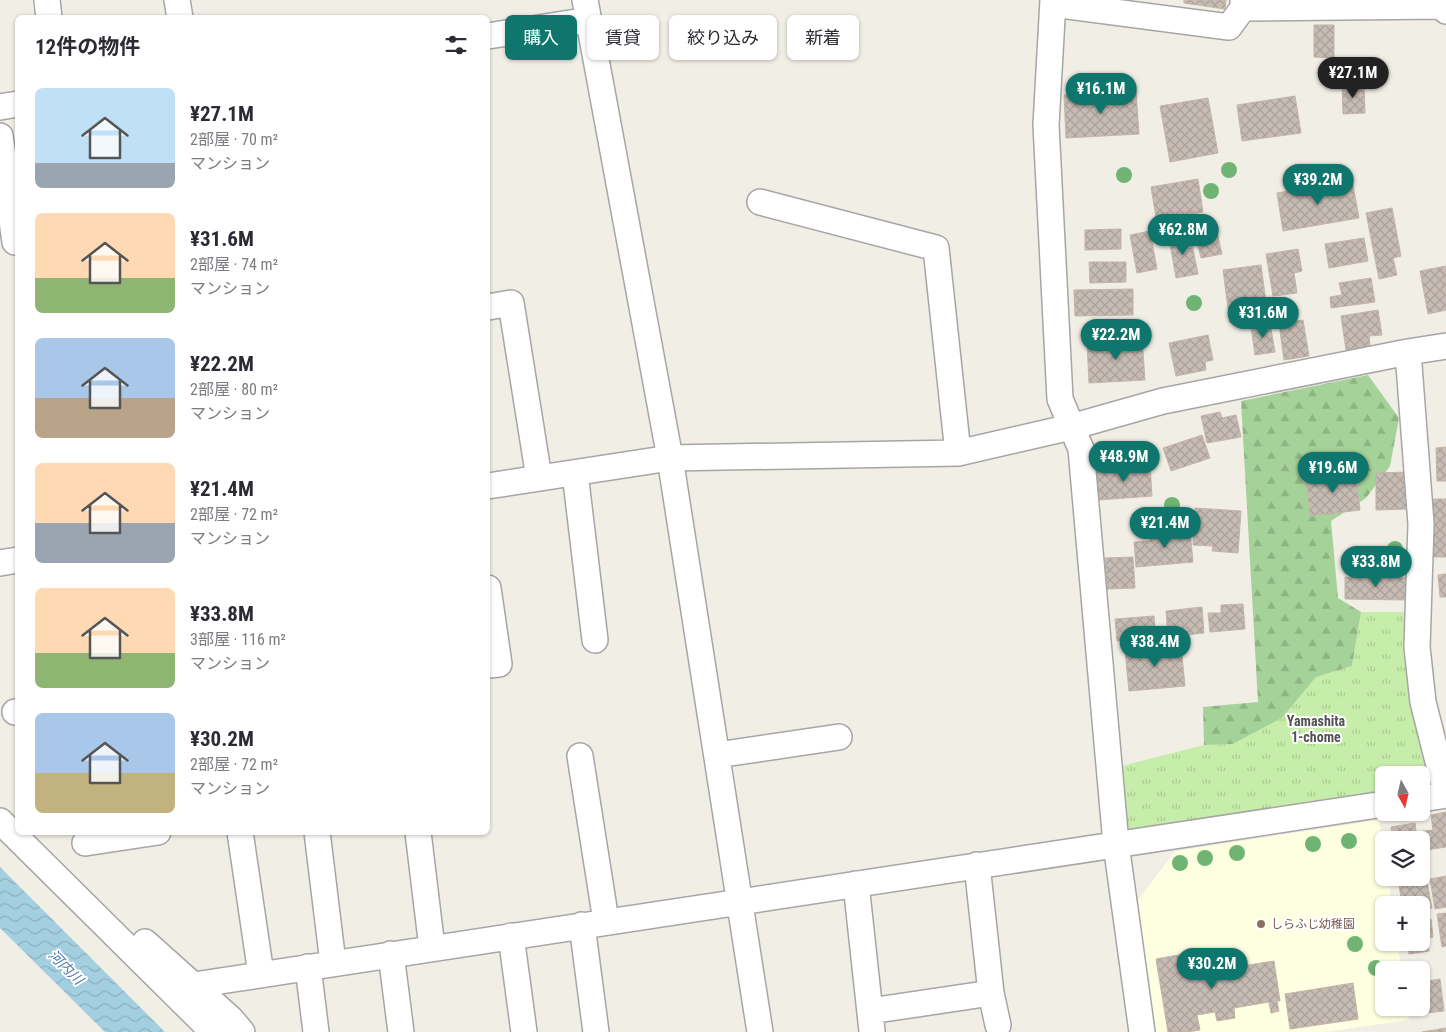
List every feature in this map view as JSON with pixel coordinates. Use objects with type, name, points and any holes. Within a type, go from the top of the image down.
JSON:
[{"type":"street","points":[[47,0],[50,15]]},
{"type":"street","points":[[177,0],[180,15]]},
{"type":"street","points":[[1142,1032],[1116,844],[1081,449],[1060,399],[1046,125],[1052,2],[1229,27],[1243,4],[1441,6],[1446,11]]},
{"type":"street","points":[[490,35],[587,10],[670,458],[760,1032]]},
{"type":"street","points":[[0,107],[15,104]]},
{"type":"street","points":[[0,136],[15,242]]},
{"type":"street","points":[[760,202],[936,248],[958,453]]},
{"type":"street","points":[[490,307],[511,303],[539,478]]},
{"type":"street","points":[[490,486],[670,458],[958,453],[1071,427],[1163,401],[1446,346]]},
{"type":"street","points":[[1408,352],[1422,524],[1417,647],[1423,702],[1446,794],[1430,797]]},
{"type":"street","points":[[574,472],[595,640]]},
{"type":"street","points":[[0,563],[15,560]]},
{"type":"street","points":[[490,602],[499,664],[490,666]]},
{"type":"street","points":[[717,755],[839,737]]},
{"type":"street","points":[[580,756],[606,922]]},
{"type":"street","points":[[194,986],[391,954],[1375,805]]},
{"type":"street","points":[[0,821],[213,1032]]},
{"type":"street","points":[[85,843],[138,835]]},
{"type":"street","points":[[240,835],[261,974]]},
{"type":"street","points":[[317,835],[333,963]]},
{"type":"street","points":[[418,835],[432,948]]},
{"type":"street","points":[[977,866],[991,993],[998,1025]]},
{"type":"street","points":[[856,884],[871,1021],[991,993]]},
{"type":"street","points":[[582,925],[596,1032]]},
{"type":"street","points":[[109,928],[138,936],[242,1032]]},
{"type":"street","points":[[511,936],[524,1032]]},
{"type":"street","points":[[391,954],[402,1032]]},
{"type":"street","points":[[308,967],[316,1032]]},
{"type":"shaded area","name":"しらふじ幼稚園","points":[[1379,821],[1381,831],[1375,831],[1375,886],[1389,886],[1391,896],[1375,896],[1375,951],[1398,951],[1400,961],[1375,961],[1375,1016],[1408,1016],[1409,1020],[1325,1032],[1153,1032],[1135,904],[1175,851]]},
{"type":"green space","points":[[1368,375],[1399,418],[1390,466],[1366,498],[1331,521],[1338,598],[1361,612],[1352,666],[1316,677],[1282,718],[1233,744],[1204,745],[1203,707],[1258,702],[1241,401]]},
{"type":"green space","points":[[1361,612],[1408,612],[1406,672],[1430,766],[1375,766],[1375,797],[1129,833],[1122,766],[1204,745],[1233,744],[1282,718],[1316,677],[1352,666]]},
{"type":"green space","points":[[1430,768],[1433,780],[1430,784]]},
{"type":"water","name":"河内川","points":[[0,867],[165,1032],[105,1032],[0,928]]},
{"type":"building","points":[[1184,0],[1226,0],[1225,9],[1184,3]]},
{"type":"building","points":[[1314,25],[1334,25],[1334,58],[1314,57]]},
{"type":"building","points":[[1342,84],[1364,84],[1365,113],[1343,114]]},
{"type":"building","points":[[1136,91],[1139,134],[1066,138],[1064,95]]},
{"type":"building","points":[[1295,96],[1301,133],[1242,141],[1237,105]]},
{"type":"building","points":[[1208,98],[1218,153],[1170,162],[1160,106]]},
{"type":"building","points":[[1198,179],[1203,212],[1169,218],[1169,215],[1156,217],[1151,187]]},
{"type":"building","points":[[1352,180],[1359,218],[1283,231],[1277,193]]},
{"type":"building","points":[[1392,208],[1401,256],[1393,258],[1397,275],[1379,279],[1366,213]]},
{"type":"building","points":[[1216,228],[1222,254],[1201,258],[1195,233]]},
{"type":"building","points":[[1121,229],[1121,249],[1085,250],[1085,230]]},
{"type":"building","points":[[1150,231],[1157,269],[1137,273],[1130,235]]},
{"type":"building","points":[[1190,234],[1198,274],[1176,278],[1169,238]]},
{"type":"building","points":[[1364,238],[1368,261],[1329,268],[1325,244]]},
{"type":"building","points":[[1298,249],[1302,271],[1294,273],[1297,293],[1273,296],[1266,254]]},
{"type":"building","points":[[1089,262],[1126,262],[1126,282],[1090,283]]},
{"type":"building","points":[[1261,265],[1268,317],[1230,323],[1223,270]]},
{"type":"building","points":[[1446,266],[1446,310],[1428,314],[1420,271]]},
{"type":"building","points":[[1371,278],[1375,302],[1331,308],[1330,297],[1342,295],[1339,283]]},
{"type":"building","points":[[1133,289],[1133,315],[1075,316],[1074,290]]},
{"type":"building","points":[[1378,310],[1382,335],[1369,336],[1370,346],[1346,350],[1341,316]]},
{"type":"building","points":[[1303,320],[1309,356],[1284,360],[1279,324]]},
{"type":"building","points":[[1270,323],[1275,352],[1255,355],[1251,326]]},
{"type":"building","points":[[1208,335],[1213,360],[1205,362],[1206,370],[1176,376],[1169,343]]},
{"type":"building","points":[[1142,338],[1145,380],[1089,383],[1087,342]]},
{"type":"building","points":[[1220,412],[1222,418],[1236,415],[1241,437],[1207,443],[1201,416]]},
{"type":"building","points":[[1202,435],[1210,458],[1171,471],[1163,448]]},
{"type":"building","points":[[1446,447],[1446,481],[1437,481],[1436,448]]},
{"type":"building","points":[[1150,465],[1152,496],[1098,500],[1095,470]]},
{"type":"building","points":[[1409,472],[1409,509],[1376,510],[1376,473]]},
{"type":"building","points":[[1355,473],[1360,510],[1310,516],[1306,478]]},
{"type":"building","points":[[1433,499],[1446,499],[1446,557],[1433,557]]},
{"type":"building","points":[[1195,508],[1241,511],[1238,553],[1212,551],[1213,546],[1193,545]]},
{"type":"building","points":[[1190,530],[1193,562],[1136,567],[1134,542],[1150,541],[1149,533]]},
{"type":"building","points":[[1133,557],[1135,588],[1107,589],[1105,558]]},
{"type":"building","points":[[1446,574],[1446,597],[1440,597],[1438,575]]},
{"type":"building","points":[[1345,577],[1407,578],[1406,600],[1345,599]]},
{"type":"building","points":[[1243,604],[1245,629],[1210,632],[1208,613],[1221,613],[1221,605]]},
{"type":"building","points":[[1202,607],[1204,633],[1168,637],[1166,611]]},
{"type":"building","points":[[1154,616],[1156,638],[1117,641],[1115,619]]},
{"type":"building","points":[[1181,646],[1185,686],[1129,691],[1125,651]]},
{"type":"building","points":[[1446,812],[1446,847],[1430,849],[1430,831],[1423,831],[1433,830],[1431,815]]},
{"type":"building","points":[[1415,823],[1416,831],[1392,831],[1391,827]]},
{"type":"building","points":[[1446,876],[1446,907],[1435,909],[1430,879]]},
{"type":"building","points":[[1399,886],[1428,886],[1430,896],[1401,896]]},
{"type":"building","points":[[1446,913],[1446,946],[1442,947],[1437,914]]},
{"type":"building","points":[[1430,919],[1433,937],[1430,938]]},
{"type":"building","points":[[1408,951],[1429,951],[1409,954]]},
{"type":"building","points":[[1195,952],[1199,973],[1274,961],[1280,1001],[1277,1001],[1279,1011],[1271,1013],[1269,1002],[1234,1008],[1235,1018],[1217,1021],[1215,1012],[1197,1015],[1200,1030],[1168,1032],[1156,959]]},
{"type":"building","points":[[1440,979],[1444,1011],[1430,1013],[1430,981]]},
{"type":"building","points":[[1353,983],[1358,1019],[1290,1029],[1285,994]]},
{"type":"building","points":[[1446,1028],[1446,1032],[1422,1032]]},
{"type":"place","name":"しらふじ幼稚園","points":[[1261,924]]},
{"type":"district","name":"Yamashita 1-chome","points":[[1316,730]]}]
